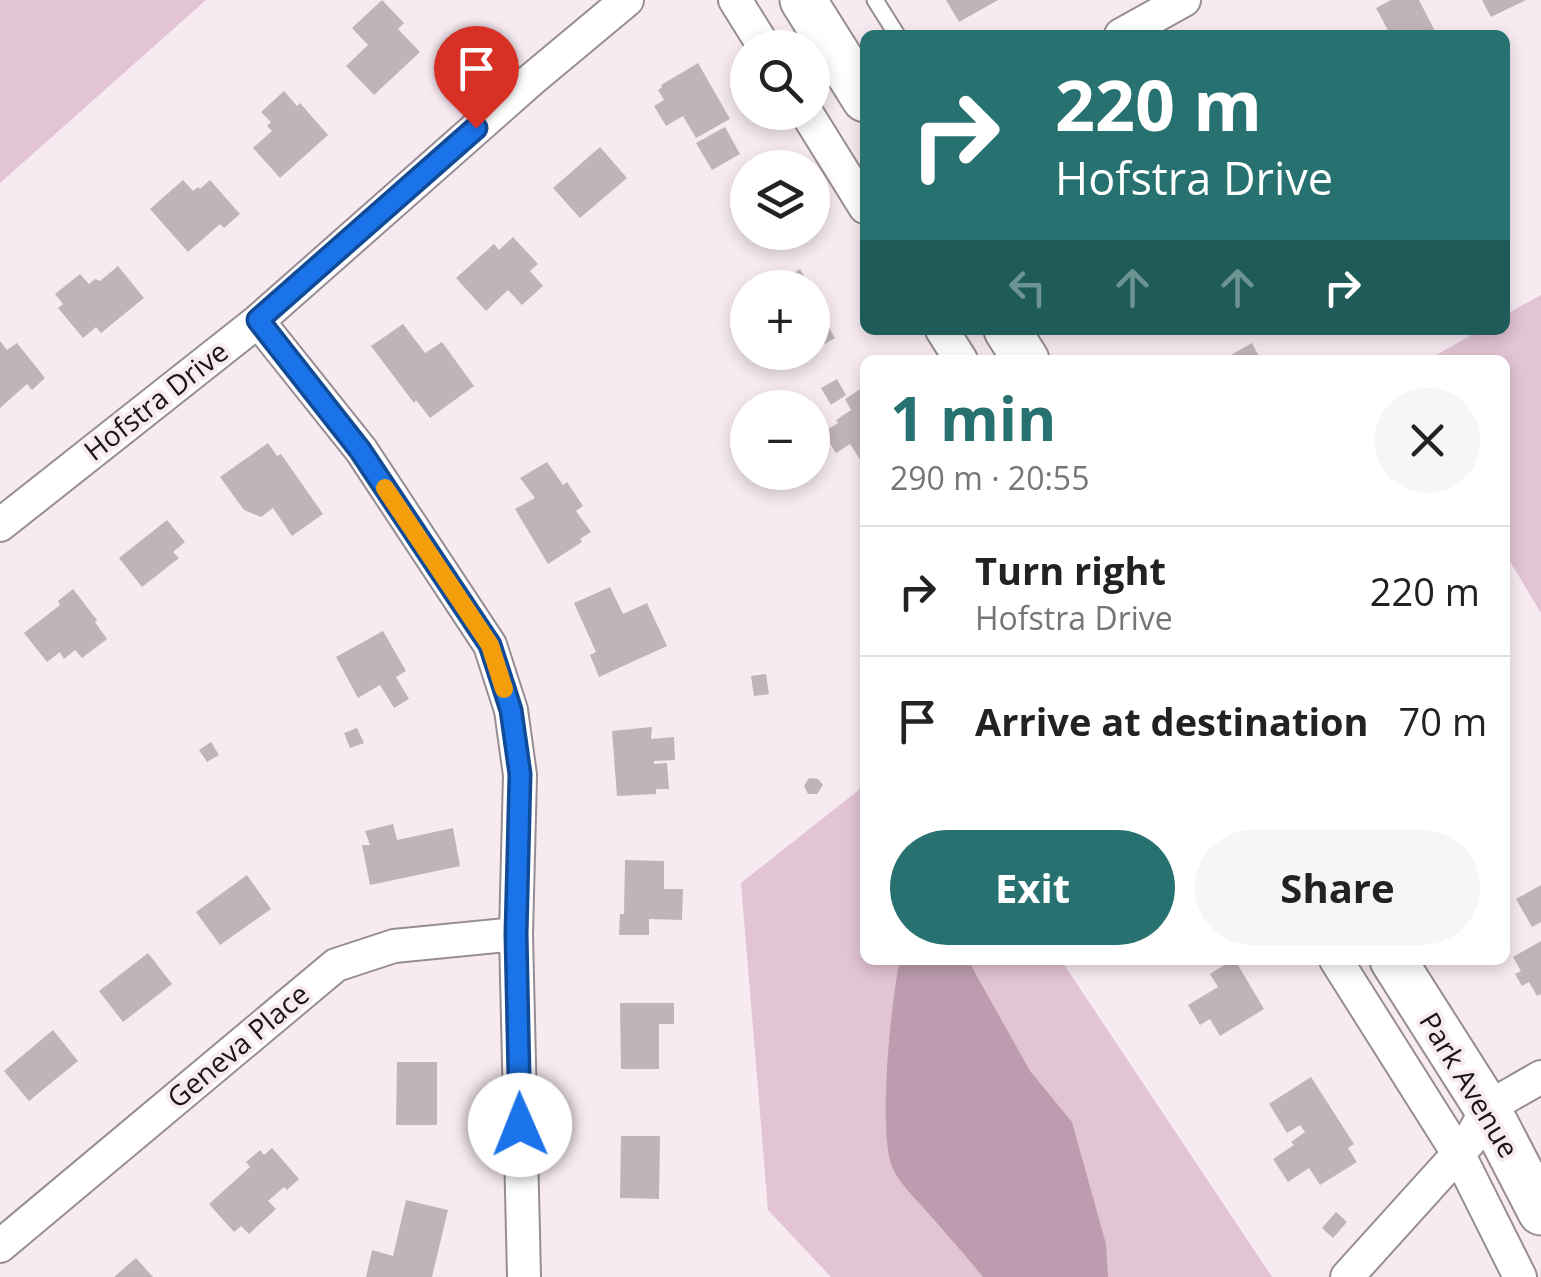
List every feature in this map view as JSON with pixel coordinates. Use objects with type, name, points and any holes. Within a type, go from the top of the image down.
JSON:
[{"type":"main road","points":[[803,0],[860,91]]},
{"type":"main road","name":"Park Avenue","points":[[1396,965],[1487,1108],[1541,1212]]},
{"type":"street","name":"Hofstra Drive","points":[[0,525],[258,320],[627,0]]},
{"type":"street","points":[[735,0],[754,30]]},
{"type":"street","points":[[1130,30],[1184,0]]},
{"type":"street","points":[[817,130],[860,199]]},
{"type":"street","points":[[258,320],[360,450],[490,645],[511,710],[520,774],[516,934],[524,1277]]},
{"type":"street","name":"Geneva Place","points":[[0,1246],[336,965],[394,946],[516,934]]},
{"type":"street","points":[[1339,965],[1458,1155],[1520,1277]]},
{"type":"street","points":[[1347,1277],[1469,1142],[1487,1108],[1541,1077]]},
{"type":"lane","points":[[875,0],[894,30]]},
{"type":"shaded area","points":[[0,0],[206,0],[0,183]]},
{"type":"shaded area","points":[[1541,295],[1541,613],[1510,561],[1510,355],[1437,355],[1471,335],[1510,335],[1510,312]]},
{"type":"shaded area","points":[[860,789],[860,965],[1064,965],[1272,1277],[831,1277],[768,1210],[741,883]]},
{"type":"shaded area","points":[[899,965],[971,965],[1030,1071],[1072,1122],[1106,1244],[1108,1277],[983,1277],[909,1192],[896,1175],[888,1152],[886,1098]]},
{"type":"building","points":[[382,0],[404,23],[398,29],[420,52],[374,95],[346,66],[368,45],[352,28]]},
{"type":"building","points":[[946,0],[998,0],[959,22]]},
{"type":"building","points":[[1391,0],[1419,0],[1434,30],[1388,30],[1376,8]]},
{"type":"building","points":[[1482,0],[1526,0],[1491,17]]},
{"type":"building","points":[[698,63],[730,119],[696,138],[683,116],[666,126],[654,106],[664,100],[658,90]]},
{"type":"building","points":[[284,91],[328,135],[280,178],[253,148],[272,131],[267,126],[271,122],[261,112]]},
{"type":"building","points":[[725,127],[738,150],[730,150],[730,160],[712,170],[696,143]]},
{"type":"building","points":[[600,147],[627,178],[580,218],[553,188]]},
{"type":"building","points":[[183,180],[193,191],[210,180],[240,214],[224,228],[220,224],[188,252],[150,209]]},
{"type":"building","points":[[513,237],[538,264],[530,271],[543,286],[522,305],[508,290],[486,311],[456,278],[494,244],[499,250]]},
{"type":"building","points":[[118,266],[144,298],[101,333],[96,327],[83,338],[58,308],[63,304],[55,294],[80,274],[89,284],[95,279],[100,281]]},
{"type":"building","points":[[403,324],[425,353],[442,342],[474,386],[430,418],[371,346]]},
{"type":"building","points":[[0,341],[7,350],[17,343],[45,378],[32,390],[27,384],[0,408]]},
{"type":"building","points":[[1252,343],[1258,355],[1231,355]]},
{"type":"building","points":[[837,379],[846,395],[831,405],[830,390],[821,388]]},
{"type":"building","points":[[860,389],[860,459],[850,444],[836,453],[830,443],[830,428],[851,410],[845,399]]},
{"type":"building","points":[[268,443],[277,456],[281,454],[323,514],[292,536],[273,508],[261,517],[244,510],[220,477]]},
{"type":"building","points":[[547,462],[583,506],[576,511],[591,532],[548,564],[515,509],[535,498],[520,478]]},
{"type":"building","points":[[167,520],[185,542],[173,552],[179,558],[142,587],[119,558]]},
{"type":"building","points":[[610,587],[623,614],[647,603],[667,646],[599,677],[590,655],[596,652],[574,603]]},
{"type":"building","points":[[73,589],[107,639],[82,658],[75,650],[64,659],[60,652],[47,662],[24,633],[60,605],[58,601]]},
{"type":"building","points":[[383,631],[406,671],[396,677],[409,699],[394,708],[380,685],[358,698],[336,657]]},
{"type":"building","points":[[766,674],[769,694],[754,696],[751,676]]},
{"type":"building","points":[[652,727],[651,739],[674,737],[675,760],[654,761],[667,763],[669,789],[656,789],[656,794],[617,796],[612,731]]},
{"type":"building","points":[[357,728],[364,743],[350,748],[344,733]]},
{"type":"building","points":[[211,742],[219,755],[207,762],[199,750]]},
{"type":"building","points":[[809,778],[818,779],[823,785],[817,794],[808,794],[804,786]]},
{"type":"building","points":[[393,824],[397,840],[453,828],[460,866],[370,885],[362,845],[370,845],[365,831]]},
{"type":"building","points":[[625,860],[664,861],[664,889],[683,889],[682,920],[649,919],[649,935],[619,935],[620,914],[624,914]]},
{"type":"building","points":[[247,875],[271,909],[220,945],[196,912]]},
{"type":"building","points":[[1541,885],[1541,922],[1532,927],[1516,899]]},
{"type":"building","points":[[1541,941],[1541,994],[1537,996],[1529,982],[1522,986],[1515,974],[1521,971],[1513,957]]},
{"type":"building","points":[[148,953],[172,984],[123,1022],[99,991]]},
{"type":"building","points":[[1224,965],[1238,965],[1264,1009],[1220,1036],[1210,1019],[1200,1025],[1188,1005],[1218,987],[1210,974]]},
{"type":"building","points":[[620,1003],[674,1003],[674,1024],[659,1024],[659,1069],[621,1069]]},
{"type":"building","points":[[53,1030],[78,1061],[29,1101],[4,1071]]},
{"type":"building","points":[[397,1062],[437,1062],[437,1125],[396,1125]]},
{"type":"building","points":[[1311,1077],[1354,1144],[1348,1148],[1357,1162],[1320,1185],[1309,1168],[1288,1182],[1273,1159],[1305,1132],[1300,1125],[1287,1133],[1269,1104]]},
{"type":"building","points":[[621,1136],[660,1136],[659,1199],[620,1198]]},
{"type":"building","points":[[272,1148],[299,1179],[268,1201],[276,1209],[249,1234],[241,1226],[234,1232],[209,1204],[250,1167],[246,1162],[260,1150],[264,1155]]},
{"type":"building","points":[[406,1200],[448,1210],[432,1277],[366,1277],[372,1250],[393,1256]]},
{"type":"building","points":[[1336,1212],[1347,1222],[1333,1238],[1322,1228]]},
{"type":"building","points":[[136,1258],[153,1277],[114,1277]]},
{"type":"slow traffic","points":[[385,488],[490,645],[504,689]]},
{"type":"route","points":[[476,128],[258,320],[360,450],[490,645],[511,710],[520,774],[516,934],[520,1125]]}]
